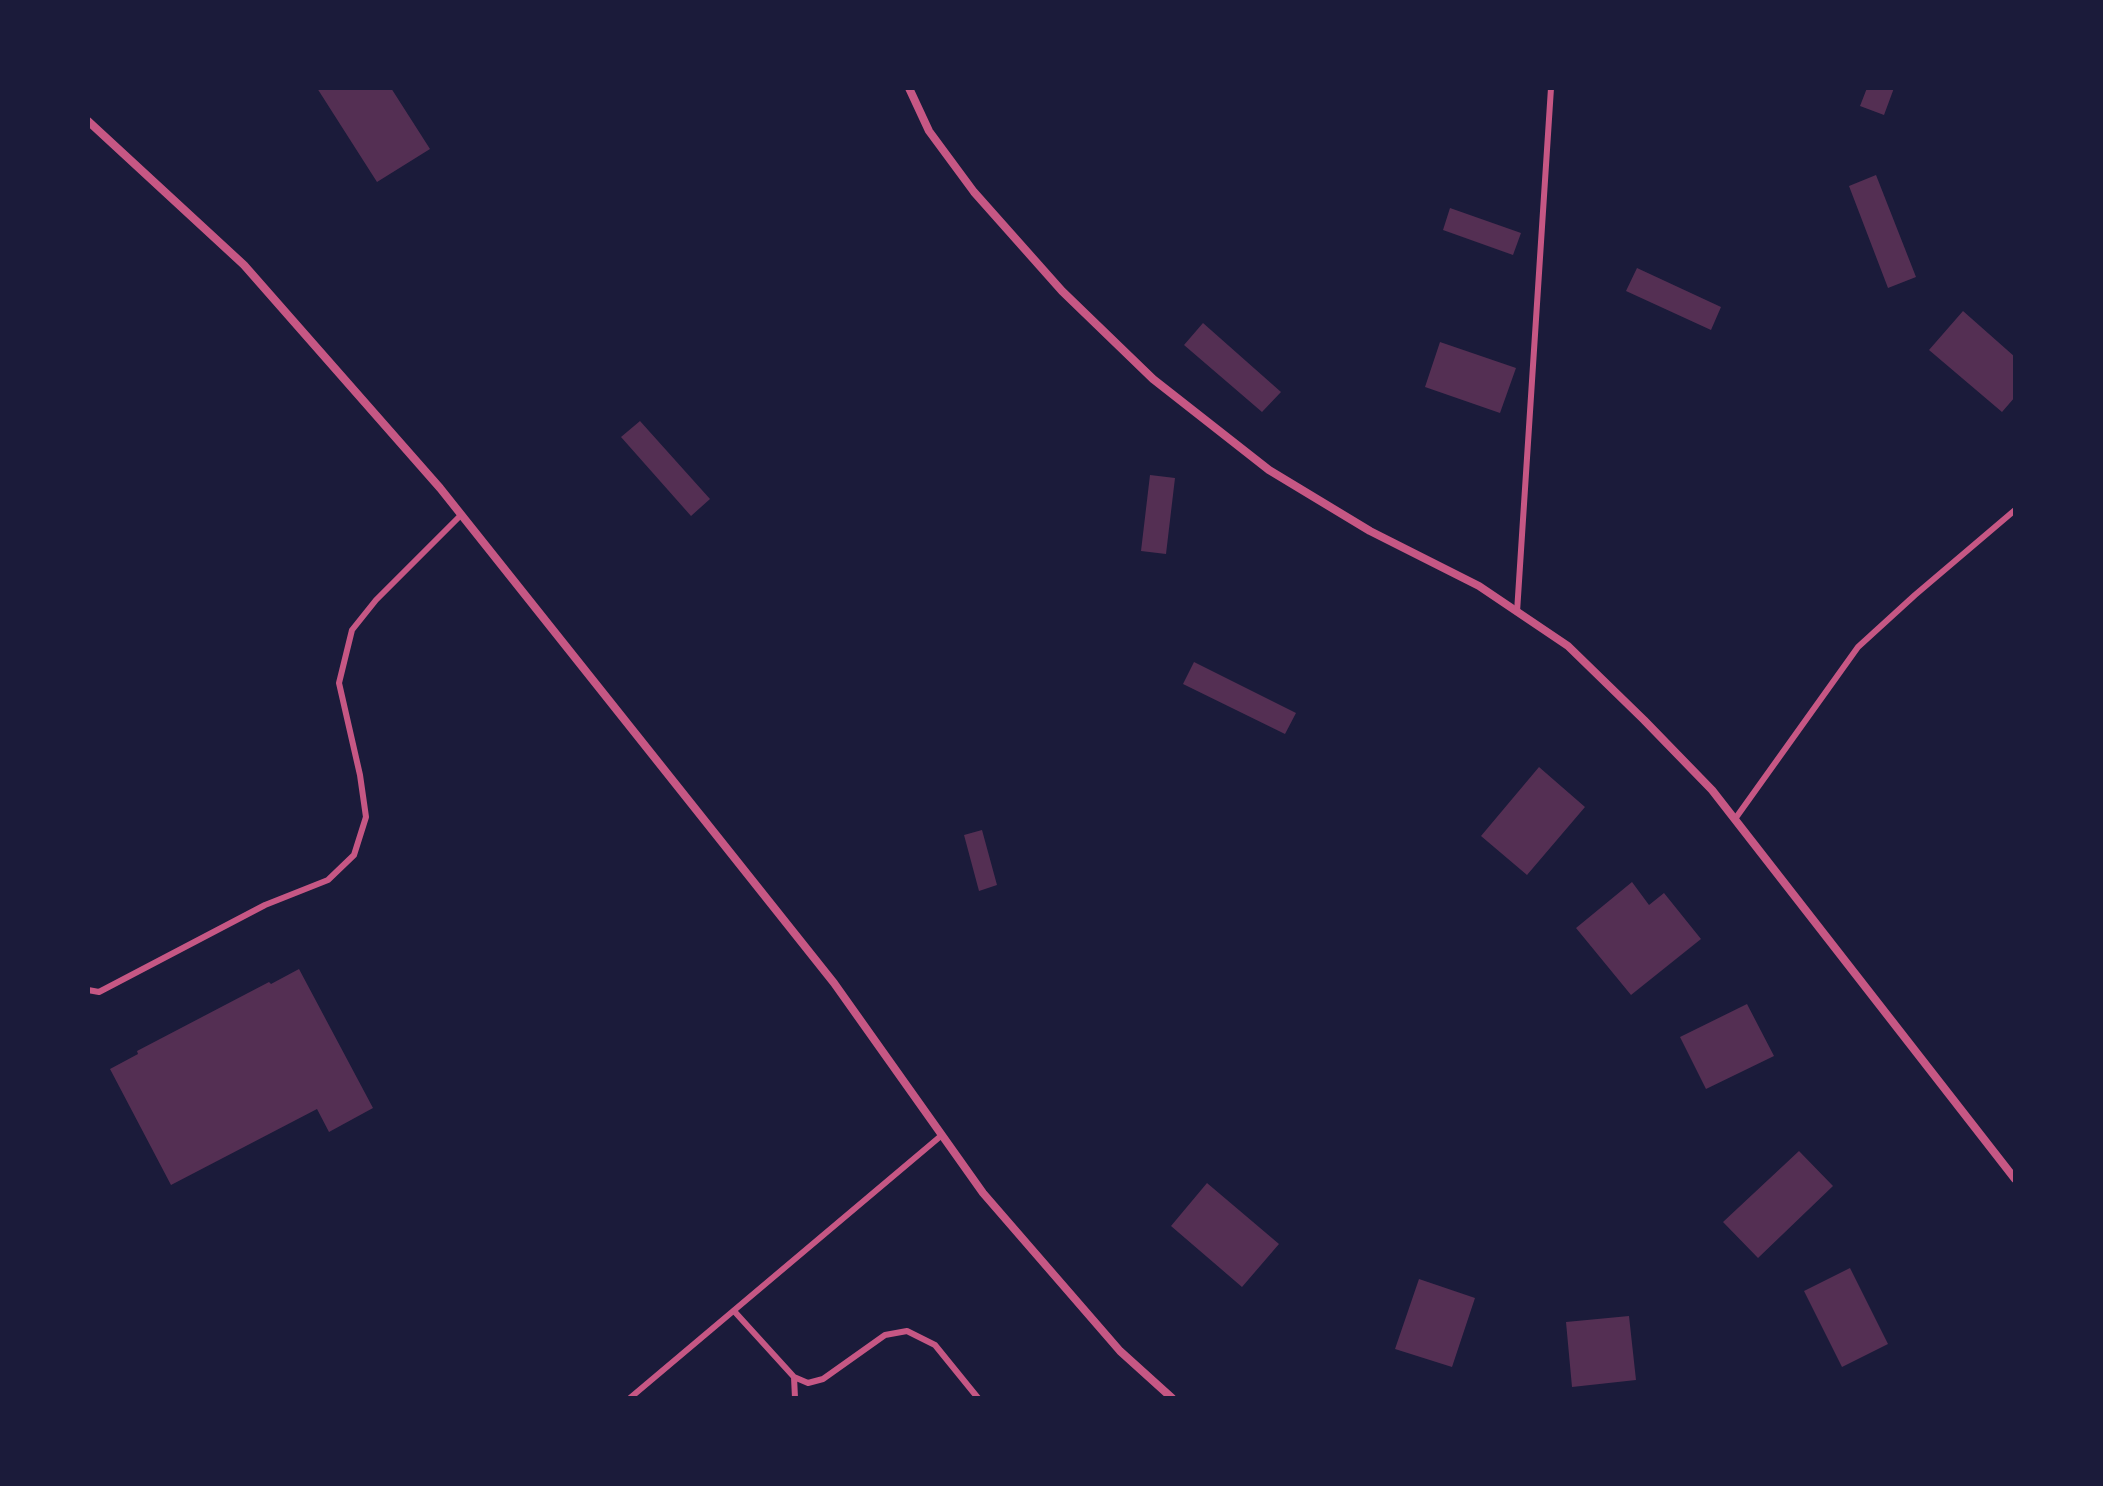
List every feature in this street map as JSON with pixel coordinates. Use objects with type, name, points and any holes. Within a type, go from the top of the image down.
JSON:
[{"type":"street","points":[[909,88],[929,131],[974,192],[1062,291],[1153,379],[1269,470],[1370,531],[1479,586],[1568,646],[1712,790],[2015,1179]]},
{"type":"street","points":[[88,121],[244,265],[440,488],[834,983],[983,1193],[1120,1351],[1172,1398]]},
{"type":"lane","points":[[1517,612],[1551,88]]},
{"type":"lane","points":[[1735,819],[1858,647],[2015,510]]},
{"type":"lane","points":[[88,990],[99,992],[265,905],[328,880],[354,855],[366,817],[360,775],[339,683],[352,630],[376,600],[461,515]]},
{"type":"lane","points":[[630,1398],[942,1135]]},
{"type":"lane","points":[[734,1311],[794,1377],[808,1383],[823,1379],[885,1335],[907,1331],[935,1345],[978,1398]]},
{"type":"lane","points":[[794,1377],[795,1398]]},
{"type":"building","points":[[317,88],[391,88],[430,149],[377,182]]},
{"type":"building","points":[[1867,88],[1894,88],[1884,115],[1860,106]]},
{"type":"building","points":[[1876,175],[1916,277],[1888,288],[1849,186]]},
{"type":"building","points":[[1450,208],[1521,233],[1513,255],[1443,230]]},
{"type":"building","points":[[1637,268],[1721,307],[1711,330],[1626,291]]},
{"type":"building","points":[[1963,311],[2015,357],[2015,397],[2002,412],[1929,350]]},
{"type":"building","points":[[1203,323],[1281,392],[1262,412],[1184,345]]},
{"type":"building","points":[[1440,342],[1516,368],[1500,413],[1425,387]]},
{"type":"building","points":[[640,421],[710,499],[691,516],[621,437]]},
{"type":"building","points":[[1150,475],[1175,478],[1166,554],[1141,551]]},
{"type":"building","points":[[1194,662],[1296,713],[1285,734],[1183,684]]},
{"type":"building","points":[[1539,767],[1585,807],[1527,875],[1481,836]]},
{"type":"building","points":[[982,830],[997,885],[979,891],[964,835]]},
{"type":"building","points":[[1632,882],[1649,905],[1664,893],[1701,939],[1631,995],[1576,928]]},
{"type":"building","points":[[299,969],[373,1108],[329,1132],[317,1109],[171,1185],[110,1069],[138,1054],[137,1051]]},
{"type":"building","points":[[1747,1004],[1774,1056],[1706,1089],[1680,1037]]},
{"type":"building","points":[[1799,1151],[1833,1186],[1758,1258],[1723,1222]]},
{"type":"building","points":[[1207,1183],[1279,1244],[1242,1287],[1171,1226]]},
{"type":"building","points":[[1850,1268],[1888,1344],[1842,1367],[1804,1291]]},
{"type":"building","points":[[1419,1279],[1475,1298],[1452,1367],[1395,1349]]},
{"type":"building","points":[[1629,1316],[1636,1380],[1572,1387],[1566,1322]]}]
